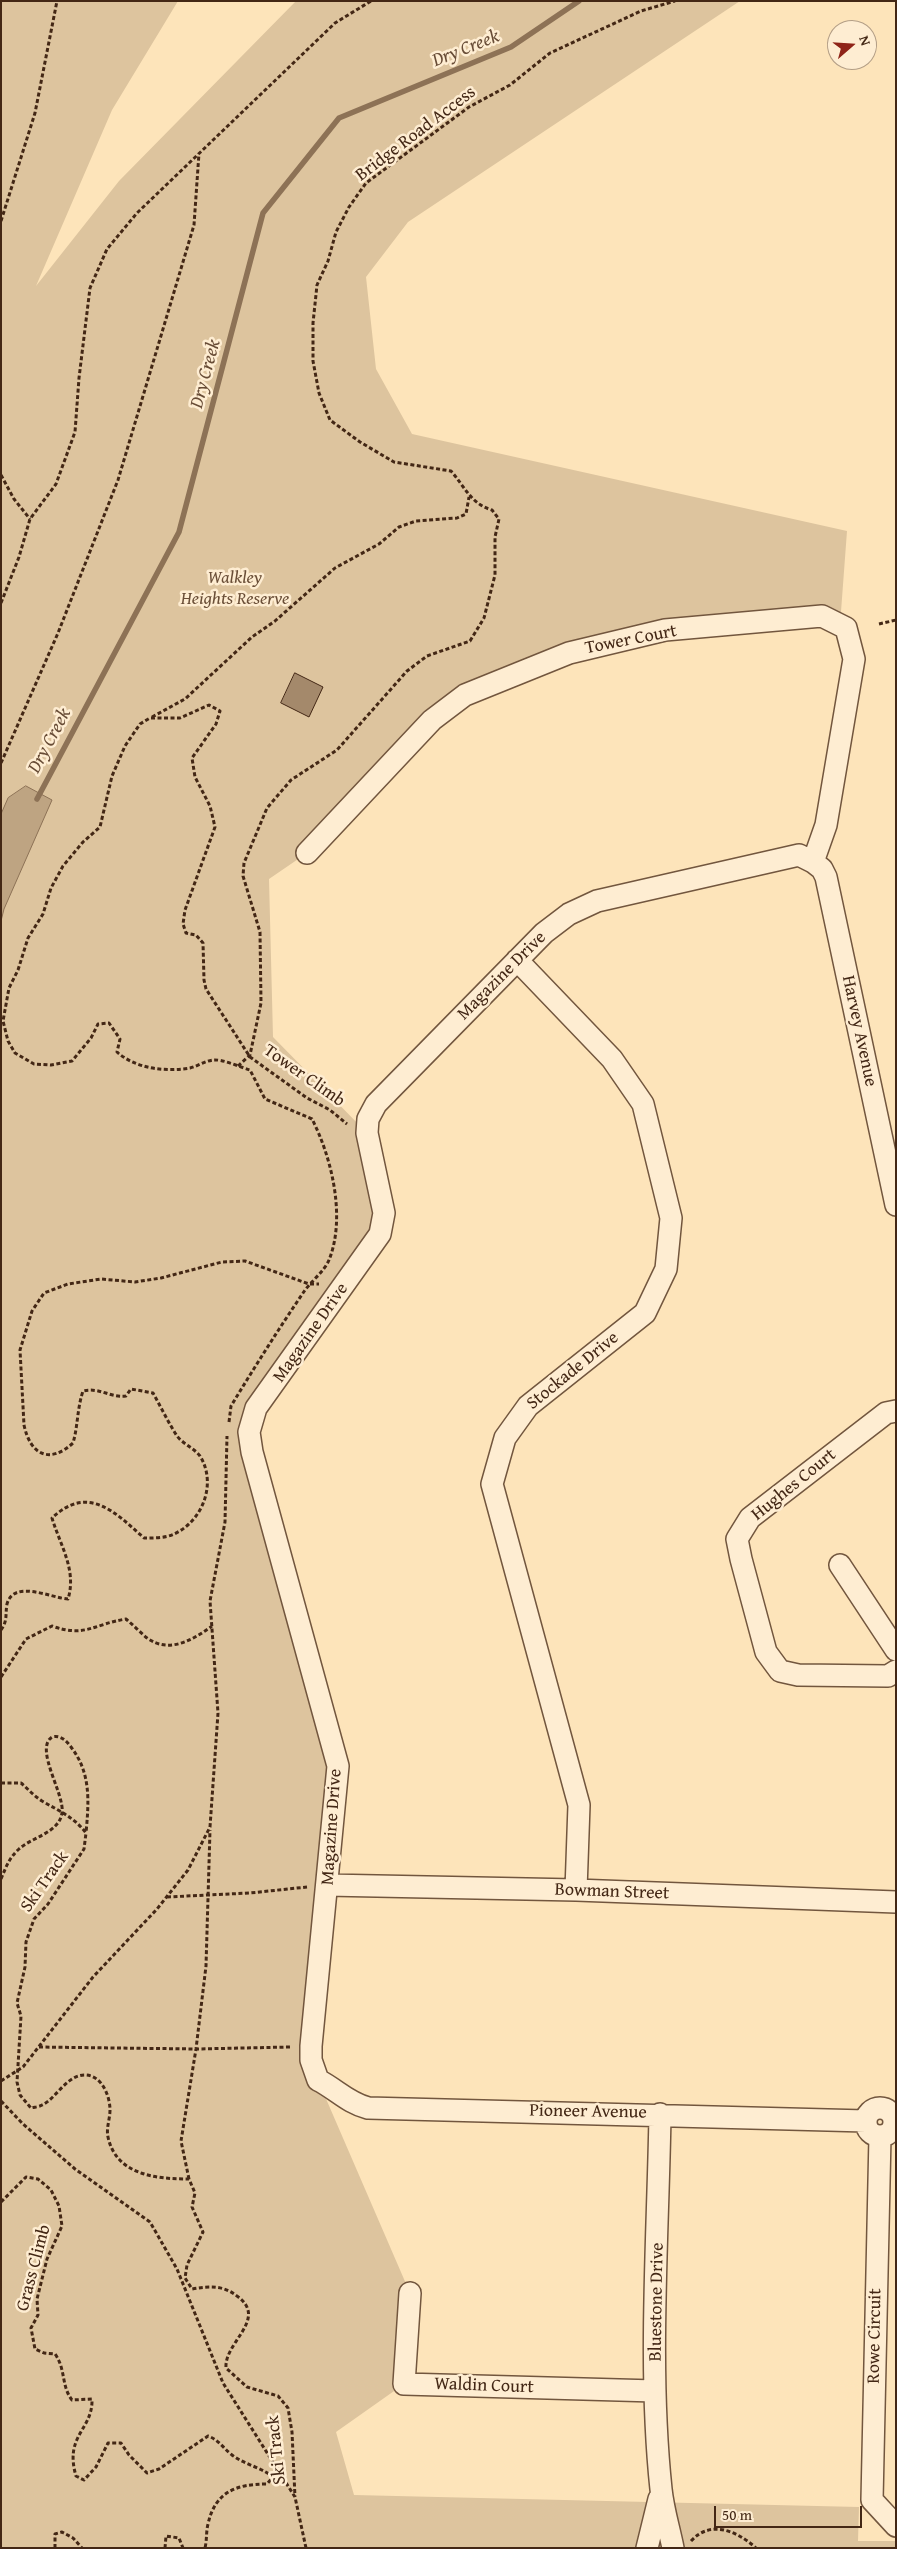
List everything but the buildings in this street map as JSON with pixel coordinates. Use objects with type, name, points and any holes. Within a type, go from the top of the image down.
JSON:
[{"type":"street","name":"Tower Court","points":[[307,853],[432,720],[465,695],[569,653],[665,630],[822,616],[846,628],[854,659],[826,825],[813,862]]},
{"type":"street","name":"Magazine Drive","points":[[318,2080],[311,2060],[311,2046],[338,1766],[252,1452],[249,1432],[256,1408],[380,1234],[384,1213],[367,1133],[371,1112],[383,1097],[517,960],[554,924],[580,908],[597,901],[799,855],[813,862]]},
{"type":"street","name":"Harvey Avenue","points":[[813,862],[822,869],[826,877],[896,1205]]},
{"type":"street","name":"Stockade Drive","points":[[517,960],[612,1059],[643,1104],[671,1218],[666,1269],[645,1313],[528,1406],[505,1438],[492,1484],[579,1805],[576,1890]]},
{"type":"street","name":"Hughes Court","points":[[896,1411],[886,1413],[750,1518],[737,1539],[740,1559],[766,1652],[780,1671],[798,1675],[888,1676],[896,1671]]},
{"type":"street","points":[[840,1565],[896,1650]]},
{"type":"street","name":"Bowman Street","points":[[327,1885],[576,1890],[896,1902]]},
{"type":"street","name":"Pioneer Avenue","points":[[318,2080],[351,2102],[368,2108],[660,2114],[884,2126]]},
{"type":"street","name":"Bluestone Drive","points":[[660,2114],[655,2391],[661,2489],[667,2528],[673,2548]]},
{"type":"street","name":"Rowe Circuit","points":[[884,2126],[872,2500],[896,2526]]},
{"type":"street","name":"Waldin Court","points":[[410,2293],[404,2384],[655,2391]]},
{"type":"street","name":"Bluestone Drive","points":[[647,2548],[661,2489]]},
{"type":"path","points":[[1,221],[35,113],[56,1]]},
{"type":"path","points":[[1,602],[20,557],[30,519],[56,484],[75,432],[79,378],[90,288],[107,249],[137,213],[334,22],[371,1]]},
{"type":"path","name":"Bridge Road Access","points":[[469,498],[464,486],[451,471],[394,462],[360,442],[330,420],[319,393],[313,361],[313,323],[317,285],[328,261],[336,232],[349,207],[366,183],[469,107],[510,85],[550,53],[641,11],[676,1]]},
{"type":"path","points":[[1,763],[58,633],[118,480],[194,225],[199,152]]},
{"type":"path","points":[[1,475],[14,499],[30,519]]},
{"type":"path","points":[[238,1066],[250,1055],[261,1003],[260,932],[243,876],[244,863],[251,842],[267,808],[292,780],[337,750],[407,671],[427,656],[470,641],[484,618],[495,575],[495,538],[499,519],[492,510],[482,507],[469,498],[466,514],[457,518],[416,521],[398,527],[379,544],[335,568],[275,621],[245,643],[185,699],[140,724],[124,746],[112,776],[100,827],[82,842],[63,866],[51,888],[43,914],[28,938],[18,970],[9,988],[3,1021],[8,1041],[15,1053],[34,1064],[50,1065],[72,1060],[91,1038],[98,1024],[110,1023],[120,1039],[117,1052],[124,1058],[139,1065],[157,1068],[190,1068],[214,1060],[250,1070],[265,1099],[312,1119],[334,1186],[337,1213]]},
{"type":"path","points":[[878,624],[896,620]]},
{"type":"path","name":"Tower Climb","points":[[150,718],[180,718],[209,705],[220,711],[216,724],[192,758],[195,777],[210,806],[215,827],[185,910],[183,924],[186,933],[196,935],[203,943],[206,989],[250,1055],[307,1098],[330,1110],[346,1122],[350,1131]]},
{"type":"path","points":[[1,1630],[7,1622],[7,1603],[14,1594],[24,1590],[54,1598],[68,1599],[72,1586],[66,1554],[52,1518],[64,1506],[82,1503],[102,1504],[144,1538],[156,1538],[174,1534],[188,1524],[200,1510],[208,1492],[206,1472],[200,1456],[178,1438],[153,1393],[142,1390],[131,1389],[126,1396],[115,1397],[94,1388],[84,1391],[76,1416],[77,1430],[74,1444],[56,1455],[45,1455],[34,1449],[26,1437],[24,1425],[20,1350],[32,1311],[44,1293],[68,1284],[101,1279],[135,1282],[161,1278],[222,1262],[245,1261],[309,1284],[322,1283]]},
{"type":"path","points":[[1,1677],[26,1639],[52,1626],[74,1632],[88,1631],[108,1622],[126,1619],[146,1638],[159,1644],[176,1645],[194,1640],[213,1626],[218,1713],[210,1827],[206,1966],[196,2049],[181,2140],[189,2179]]},
{"type":"path","name":"Ski Track","points":[[62,1811],[61,1798],[46,1755],[48,1739],[56,1736],[68,1743],[76,1754],[87,1779],[86,1833],[84,1849],[48,1904],[34,1919],[26,1942],[25,1967],[17,2003],[21,2016],[17,2071],[20,2095],[31,2108],[42,2105],[66,2083],[79,2076],[86,2075],[97,2080],[105,2089],[110,2109],[107,2135],[113,2152],[129,2168],[147,2176],[189,2179],[195,2193],[192,2207],[203,2232],[187,2265],[185,2278],[192,2289],[210,2286],[228,2289],[246,2302],[249,2312],[248,2320],[243,2332],[226,2359],[226,2368],[247,2387],[278,2396],[288,2408],[292,2432],[295,2497]]},
{"type":"path","points":[[1,1783],[21,1783],[40,1800],[62,1811],[79,1823],[86,1833]]},
{"type":"path","points":[[1,1879],[9,1860],[19,1849],[53,1828],[60,1820],[62,1811]]},
{"type":"path","points":[[1,2081],[17,2071],[39,2047],[93,1977],[167,1897],[188,1870],[210,1827]]},
{"type":"path","points":[[167,1897],[207,1896],[327,1885]]},
{"type":"path","points":[[39,2047],[196,2049],[311,2046]]},
{"type":"path","points":[[1,2101],[22,2124],[75,2169],[150,2222],[177,2269],[223,2383],[295,2497],[306,2548]]},
{"type":"path","name":"Grass Climb","points":[[1,2202],[26,2177],[38,2179],[51,2190],[59,2206],[62,2226],[47,2259],[37,2299],[38,2315],[31,2328],[35,2349],[44,2353],[56,2354],[61,2362],[65,2391],[72,2400],[92,2399],[92,2407],[74,2443],[72,2458],[76,2476],[84,2480],[91,2474],[108,2443],[121,2442],[129,2455],[147,2473],[158,2469],[208,2436],[216,2439],[232,2455],[263,2469],[273,2477],[267,2484],[236,2488],[222,2496],[214,2505],[207,2525],[205,2548]]},
{"type":"path","points":[[690,2548],[690,2542],[696,2536],[707,2529],[719,2527],[756,2548]]},
{"type":"path","points":[[55,2548],[55,2534],[62,2532],[73,2538],[82,2548]]},
{"type":"path","points":[[165,2548],[166,2536],[179,2538],[183,2548]]},
{"type":"green space","name":"Walkley Heights Reserve","points":[[1,1],[178,1],[112,110],[36,286],[119,181],[296,1],[740,1],[408,222],[366,277],[376,369],[412,434],[847,531],[840,625],[741,624],[593,647],[432,720],[307,853],[269,879],[273,1037],[367,1133],[383,1225],[251,1422],[338,1766],[314,2071],[410,2293],[404,2384],[336,2432],[354,2495],[859,2507],[858,2541],[896,2541],[896,2548],[1,2548]]},
{"type":"shaded area","points":[[26,786],[52,800],[4,909],[1,921],[1,814],[8,798]]},
{"type":"waterway","name":"Dry Creek","points":[[37,799],[179,532],[263,213],[339,118],[511,47],[579,1]]}]
